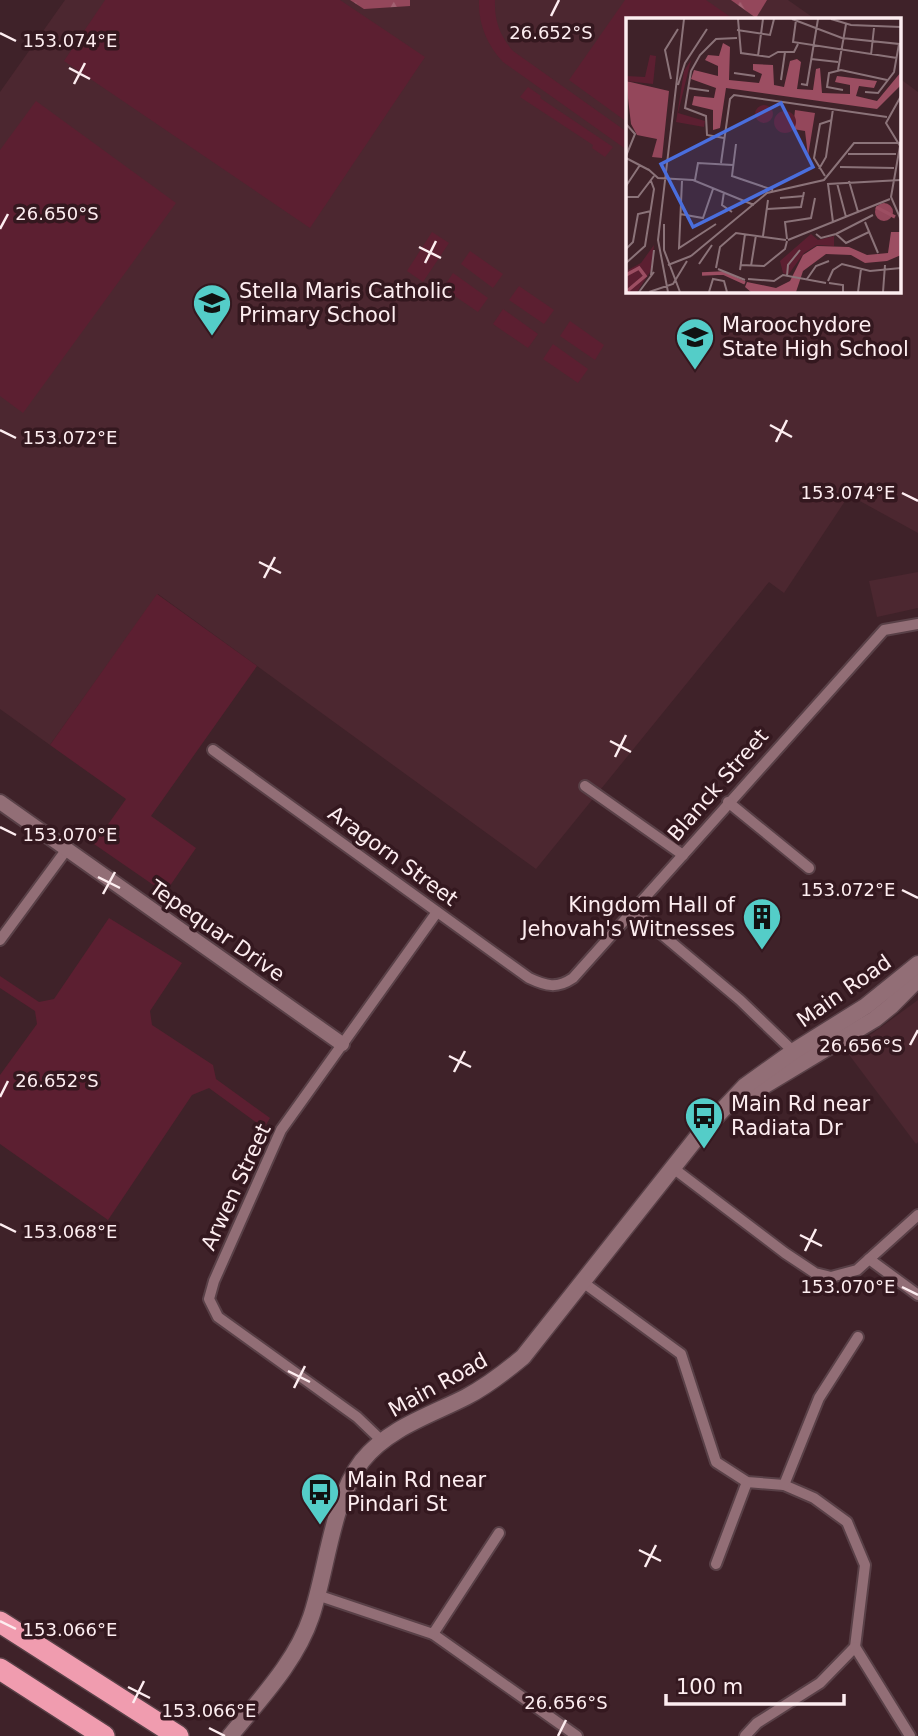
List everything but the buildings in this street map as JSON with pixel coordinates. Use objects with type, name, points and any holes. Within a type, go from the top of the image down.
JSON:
[{"type":"highway","points":[[0,1622],[178,1736]]},
{"type":"highway","points":[[0,1669],[104,1736]]},
{"type":"main road","name":"Main Road","points":[[798,1056],[918,964]]},
{"type":"main road","name":"Main Road","points":[[230,1736],[301,1640],[317,1595],[344,1496],[362,1461],[381,1440],[468,1395],[504,1372],[536,1343],[673,1168],[745,1086],[884,1012],[918,979]]},
{"type":"street","name":"Blanck Street","points":[[555,987],[564,985],[573,978],[884,630],[918,624]]},
{"type":"street","name":"Aragorn Street","points":[[213,750],[529,978],[542,985],[555,987]]},
{"type":"street","points":[[585,786],[683,855]]},
{"type":"street","name":"Tepequar Drive","points":[[0,802],[342,1044]]},
{"type":"street","points":[[729,802],[809,868]]},
{"type":"street","points":[[0,940],[67,849]]},
{"type":"street","points":[[634,911],[740,1000],[798,1056]]},
{"type":"street","name":"Arwen Street","points":[[381,1440],[357,1417],[218,1317],[209,1299],[214,1280],[281,1130],[437,912]]},
{"type":"street","points":[[673,1168],[816,1273],[831,1277],[857,1270],[918,1215]]},
{"type":"street","points":[[869,1259],[918,1296]]},
{"type":"street","points":[[583,1283],[681,1354],[716,1462],[747,1482],[784,1485],[814,1498],[847,1522],[865,1565],[855,1647],[820,1683],[757,1723],[746,1736]]},
{"type":"street","points":[[784,1485],[819,1398],[858,1337]]},
{"type":"street","points":[[716,1564],[747,1482]]},
{"type":"street","points":[[433,1634],[499,1533]]},
{"type":"street","points":[[317,1595],[433,1634],[577,1736]]},
{"type":"street","points":[[855,1647],[910,1736]]},
{"type":"shaded area","points":[[65,0],[788,0],[814,18],[626,18],[626,292],[900,292],[900,79],[918,92],[918,533],[849,495],[784,593],[769,582],[536,869],[158,594],[50,745],[0,709],[0,92]]},
{"type":"shaded area","points":[[105,0],[340,0],[425,57],[310,228],[64,61]]},
{"type":"shaded area","points":[[479,0],[495,0],[499,27],[513,51],[626,131],[626,149],[503,62],[492,49],[480,17]]},
{"type":"shaded area","points":[[625,0],[706,0],[732,18],[626,18],[626,121],[569,80]]},
{"type":"shaded area","points":[[528,87],[613,147],[605,157],[592,148],[593,145],[520,97]]},
{"type":"shaded area","points":[[36,101],[176,203],[23,413],[0,396],[0,150]]},
{"type":"shaded area","points":[[432,232],[449,243],[423,282],[407,271]]},
{"type":"shaded area","points":[[470,251],[503,274],[493,288],[461,264]]},
{"type":"shaded area","points":[[453,273],[488,298],[478,312],[443,288]]},
{"type":"shaded area","points":[[519,286],[554,310],[544,324],[509,300]]},
{"type":"shaded area","points":[[503,309],[538,334],[528,348],[493,324]]},
{"type":"shaded area","points":[[570,321],[604,345],[595,360],[560,336]]},
{"type":"shaded area","points":[[553,344],[588,369],[578,383],[543,359]]},
{"type":"shaded area","points":[[918,572],[918,608],[877,617],[869,581]]},
{"type":"shaded area","points":[[157,594],[257,666],[151,816],[196,848],[165,893],[94,844],[126,799],[50,745]]},
{"type":"shaded area","points":[[109,918],[182,963],[150,1011],[152,1025],[213,1065],[216,1079],[270,1118],[264,1128],[209,1088],[192,1095],[108,1220],[0,1144],[0,1075],[37,1024],[35,1011],[0,988],[0,976],[39,1002],[54,999]]},
{"type":"shaded area","points":[[918,1000],[918,1142],[916,1144],[847,1052]]},
{"type":"green space","points":[[350,0],[410,0],[410,6],[364,9]]},
{"type":"green space","points":[[731,0],[767,0],[756,18]]},
{"type":"place","name":"Stella Maris Catholic Primary School","points":[[212,337]]},
{"type":"place","name":"Maroochydore State High School","points":[[695,371]]},
{"type":"place","name":"Kingdom Hall of Jehovah's Witnesses","points":[[762,951]]},
{"type":"place","name":"Main Rd near Radiata Dr","points":[[704,1150]]},
{"type":"place","name":"Main Rd near Pindari St","points":[[320,1526]]}]
